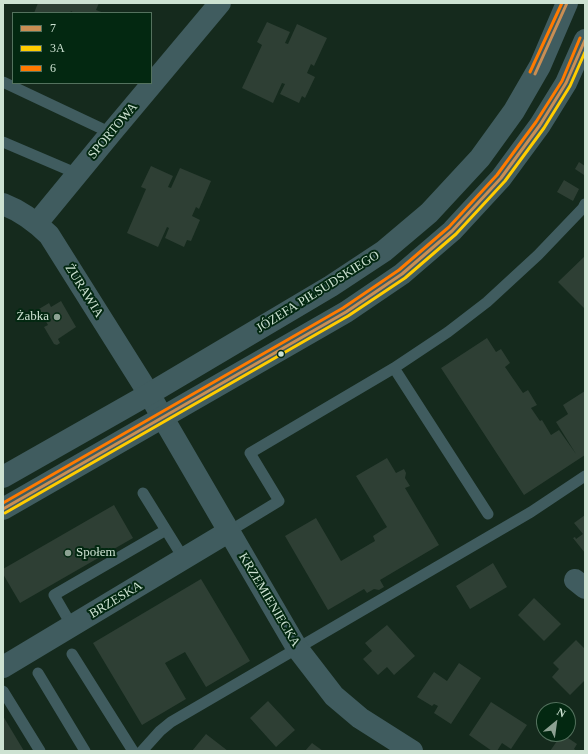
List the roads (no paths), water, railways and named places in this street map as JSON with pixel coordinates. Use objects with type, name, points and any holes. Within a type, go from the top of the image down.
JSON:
[{"type":"street","name":"SPORTOWA","points":[[37,223],[220,3]]},
{"type":"street","name":"JÓZEFA PIŁSUDSKIEGO","points":[[3,477],[149,394],[331,286],[384,251],[429,213],[480,158],[514,111],[540,66],[567,3]]},
{"type":"street","points":[[3,509],[346,312],[402,274],[452,231],[501,178],[540,125],[566,83],[585,40]]},
{"type":"street","name":"ŻURAWIA","points":[[3,204],[18,210],[37,223],[52,240],[149,394],[162,418]]},
{"type":"street","name":"KRZEMIENIECKA","points":[[162,418],[297,648],[334,696],[360,718],[412,751]]},
{"type":"street","name":"BRZESKA","points":[[3,667],[228,532]]},
{"type":"lane","points":[[3,82],[111,133]]},
{"type":"lane","points":[[3,142],[78,174]]},
{"type":"lane","points":[[228,532],[279,501],[250,453],[394,368],[448,332],[487,302],[538,255],[584,207]]},
{"type":"lane","points":[[394,368],[488,514]]},
{"type":"lane","points":[[142,751],[160,731],[171,722],[531,512],[585,476]]},
{"type":"lane","points":[[143,493],[184,559]]},
{"type":"lane","points":[[72,626],[54,595],[166,530]]},
{"type":"lane","points":[[72,654],[133,751]]},
{"type":"lane","points":[[38,674],[85,751]]},
{"type":"lane","points":[[3,691],[40,751]]},
{"type":"place","name":"Żabka","points":[[57,317]]},
{"type":"place","name":"Społem","points":[[68,553]]}]
